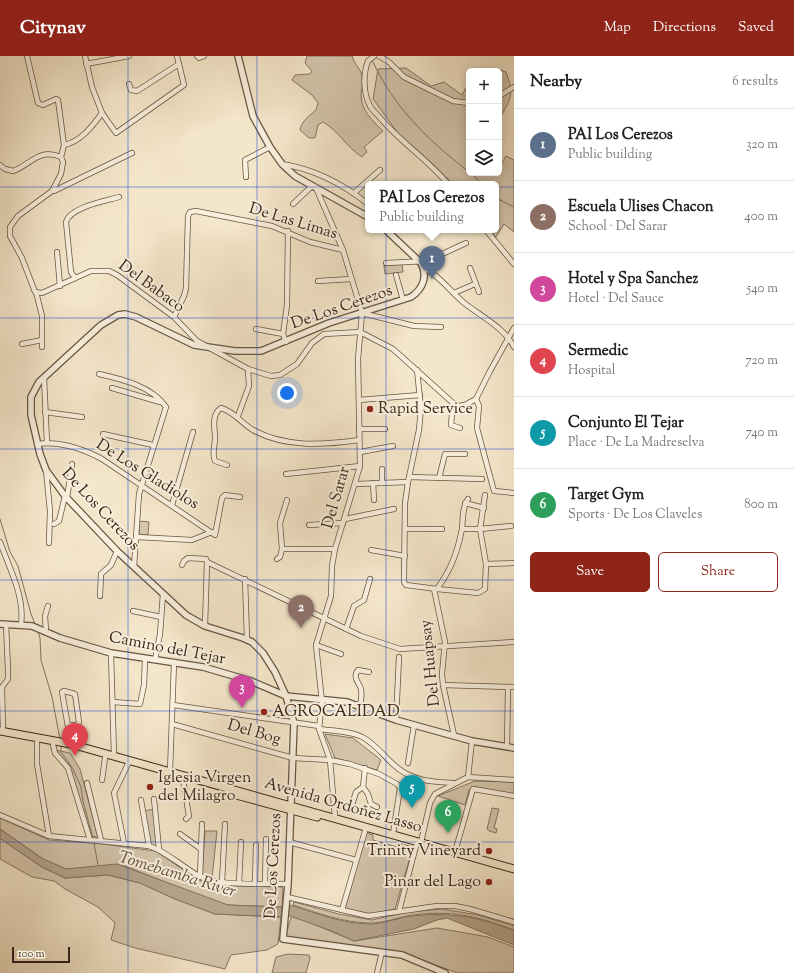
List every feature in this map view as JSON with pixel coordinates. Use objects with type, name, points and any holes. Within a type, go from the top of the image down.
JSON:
[{"type":"main road","name":"Avenida Ordoñez Lasso","points":[[1,733],[37,742],[69,745],[114,756],[364,830],[455,852],[514,869]]},
{"type":"main road","name":"Avenida Ordoñez Lasso","points":[[1,733],[53,743]]},
{"type":"main road","name":"Avenida Ordoñez Lasso","points":[[69,745],[106,758],[183,780],[291,808],[335,817],[514,873]]},
{"type":"street","points":[[27,56],[38,104],[43,105],[56,99],[58,100],[64,145],[60,157]]},
{"type":"street","points":[[85,56],[92,87],[102,113],[116,133],[182,87],[185,83],[177,56]]},
{"type":"street","points":[[86,64],[129,56]]},
{"type":"street","points":[[197,56],[199,58],[204,56]]},
{"type":"street","points":[[238,56],[253,116],[270,147],[282,164],[295,176],[365,215]]},
{"type":"street","points":[[374,56],[368,61],[365,90],[370,106],[396,136],[435,170],[445,181]]},
{"type":"street","points":[[379,56],[389,62],[404,77],[453,101],[466,103]]},
{"type":"street","points":[[128,84],[131,90],[137,91],[179,64]]},
{"type":"street","points":[[502,94],[514,87]]},
{"type":"street","points":[[64,145],[74,142],[82,136],[102,113]]},
{"type":"street","points":[[246,177],[245,160],[270,147]]},
{"type":"street","points":[[0,165],[5,169],[13,171],[39,156],[48,153],[60,157],[63,162],[62,174],[52,191]]},
{"type":"street","points":[[42,347],[42,316],[36,292],[33,290],[22,258],[10,231],[12,223],[18,216],[52,191],[132,153]]},
{"type":"street","points":[[282,164],[316,172],[354,193],[365,202]]},
{"type":"street","points":[[368,181],[380,170]]},
{"type":"street","points":[[354,193],[365,183]]},
{"type":"street","points":[[293,204],[314,187]]},
{"type":"street","name":"Del Sarar","points":[[314,187],[343,250],[362,313],[358,359],[360,466],[356,484],[335,549],[332,566],[332,592],[316,645],[322,698],[319,728],[330,760],[335,817]]},
{"type":"street","points":[[76,278],[71,272],[66,222],[67,217],[74,211],[119,197]]},
{"type":"street","name":"De Las Limas","points":[[174,317],[184,296],[186,288],[189,214],[196,211],[264,224],[288,231],[310,242],[343,250]]},
{"type":"street","points":[[286,342],[283,334],[287,305],[288,231]]},
{"type":"street","points":[[389,233],[422,265],[436,274],[463,302],[486,318],[510,339],[514,347]]},
{"type":"street","points":[[488,233],[514,264]]},
{"type":"street","points":[[386,263],[422,265],[466,243]]},
{"type":"street","points":[[57,252],[60,286]]},
{"type":"street","name":"De Los Cerezos","points":[[382,952],[283,940],[288,884],[294,723],[286,696],[267,658],[257,647],[247,639],[205,626],[186,615],[117,551],[66,497],[46,470],[37,444],[31,415],[31,397],[34,390],[44,377],[101,325],[118,315],[126,314],[136,317],[190,344],[235,351],[261,351],[328,324],[411,297],[421,288],[424,281],[422,265]]},
{"type":"street","points":[[470,268],[479,292]]},
{"type":"street","name":"Del Babaco","points":[[36,292],[42,293],[91,271],[109,271],[117,275],[174,317],[193,337],[208,347],[248,369],[271,376],[286,373],[297,364],[312,343],[324,334],[360,332]]},
{"type":"street","points":[[396,275],[403,300]]},
{"type":"street","points":[[318,281],[351,279]]},
{"type":"street","points":[[454,293],[475,284]]},
{"type":"street","points":[[362,313],[414,326],[441,327]]},
{"type":"street","points":[[256,328],[283,334]]},
{"type":"street","points":[[360,332],[393,348],[458,406],[465,405],[476,399],[490,371],[510,339],[514,328]]},
{"type":"street","points":[[22,344],[42,340]]},
{"type":"street","points":[[238,416],[249,386],[248,369]]},
{"type":"street","points":[[417,370],[421,408],[419,430],[408,479],[405,502],[406,529],[404,582],[409,587],[478,593],[485,589],[486,564],[480,529],[485,496]]},
{"type":"street","points":[[98,374],[123,379],[150,393],[166,407],[141,484],[134,567]]},
{"type":"street","points":[[44,377],[44,412],[47,442]]},
{"type":"street","points":[[112,388],[162,402]]},
{"type":"street","points":[[359,400],[420,395]]},
{"type":"street","points":[[476,399],[479,406],[477,428],[494,491],[514,493]]},
{"type":"street","points":[[453,402],[451,425],[460,428]]},
{"type":"street","points":[[227,465],[214,459],[215,435],[213,427],[217,410],[221,408],[238,416],[244,424],[255,431],[283,442],[325,444],[359,440]]},
{"type":"street","points":[[44,412],[82,417]]},
{"type":"street","points":[[359,429],[385,429]]},
{"type":"street","points":[[172,505],[192,432]]},
{"type":"street","points":[[103,434],[153,445]]},
{"type":"street","name":"De Los Gladiolos","points":[[37,444],[47,442],[81,449],[91,453],[141,484],[213,534]]},
{"type":"street","points":[[360,452],[393,446]]},
{"type":"street","points":[[439,478],[445,454],[465,454]]},
{"type":"street","points":[[54,524],[59,521],[66,497],[72,464]]},
{"type":"street","points":[[286,474],[360,466]]},
{"type":"street","points":[[46,470],[50,511],[49,543]]},
{"type":"street","points":[[382,470],[382,483]]},
{"type":"street","points":[[356,484],[382,483],[408,479],[482,479]]},
{"type":"street","points":[[373,483],[374,500]]},
{"type":"street","points":[[137,537],[192,540],[213,534],[222,498],[225,495],[240,497]]},
{"type":"street","points":[[277,559],[280,557],[282,549],[280,523],[287,500]]},
{"type":"street","points":[[435,589],[453,564],[462,529],[466,502],[484,508]]},
{"type":"street","points":[[309,524],[344,521],[394,509]]},
{"type":"street","points":[[462,529],[511,526]]},
{"type":"street","points":[[406,529],[442,529]]},
{"type":"street","points":[[0,542],[15,582],[21,611],[21,624]]},
{"type":"street","points":[[282,549],[335,549]]},
{"type":"street","points":[[371,550],[405,556]]},
{"type":"street","points":[[100,596],[101,574],[112,565],[117,551]]},
{"type":"street","points":[[182,566],[184,561],[188,558],[206,560],[207,562],[361,636],[400,649],[514,642]]},
{"type":"street","points":[[205,626],[207,562]]},
{"type":"street","points":[[486,564],[514,562]]},
{"type":"street","points":[[346,628],[354,606],[364,600],[370,578]]},
{"type":"street","points":[[245,579],[247,639]]},
{"type":"street","name":"Del Huapsay","points":[[435,589],[444,636],[443,685],[454,735]]},
{"type":"street","points":[[155,660],[160,634],[163,594]]},
{"type":"street","points":[[44,631],[45,617],[48,606]]},
{"type":"street","points":[[133,611],[161,617]]},
{"type":"street","points":[[1,733],[1,687],[8,679],[3,624]]},
{"type":"street","name":"Camino del Tejar","points":[[3,624],[21,624],[32,626],[60,638],[111,653],[174,662],[227,673],[286,696],[295,698],[322,698],[347,702],[396,720],[472,741],[514,748]]},
{"type":"street","points":[[316,645],[341,654]]},
{"type":"street","points":[[111,653],[114,756]]},
{"type":"street","points":[[396,720],[399,657]]},
{"type":"street","points":[[113,702],[140,704],[144,686],[145,659]]},
{"type":"street","points":[[170,772],[174,662]]},
{"type":"street","points":[[360,706],[361,690],[356,683],[356,672],[358,670],[368,672]]},
{"type":"street","points":[[443,685],[514,687]]},
{"type":"street","points":[[507,747],[508,687]]},
{"type":"street","points":[[68,725],[76,725],[79,722],[75,694],[64,691],[62,692],[68,725],[69,745]]},
{"type":"street","points":[[173,705],[294,723],[356,735],[365,738],[394,766],[405,774],[428,782],[454,783]]},
{"type":"street","name":"Del Bog","points":[[172,724],[293,758],[330,760],[365,768],[397,784],[400,788],[393,834]]},
{"type":"street","points":[[408,763],[414,725]]},
{"type":"street","points":[[468,777],[472,741]]},
{"type":"street","points":[[37,742],[36,764],[49,836]]},
{"type":"street","points":[[53,743],[54,753],[68,768],[94,840]]},
{"type":"street","points":[[102,780],[106,758]]},
{"type":"street","points":[[124,843],[114,793],[128,764]]},
{"type":"street","points":[[365,768],[363,787],[368,794],[371,804],[377,807]]},
{"type":"street","points":[[399,911],[432,797],[454,783],[468,777],[514,780]]},
{"type":"street","points":[[183,780],[188,816],[186,819]]},
{"type":"street","points":[[87,783],[94,840]]},
{"type":"street","points":[[352,805],[356,792],[363,787]]},
{"type":"street","points":[[455,852],[473,789],[514,796]]},
{"type":"street","points":[[154,799],[158,849]]},
{"type":"street","points":[[141,800],[149,846]]},
{"type":"street","points":[[0,815],[49,836],[149,846],[158,849],[200,877],[222,882],[288,884]]},
{"type":"street","points":[[200,877],[202,824]]},
{"type":"street","points":[[222,882],[225,824]]},
{"type":"street","points":[[342,910],[364,830]]},
{"type":"street","points":[[180,834],[201,849]]},
{"type":"street","points":[[265,883],[266,839]]},
{"type":"street","points":[[239,883],[241,842]]},
{"type":"street","points":[[289,842],[356,860]]},
{"type":"street","points":[[255,883],[256,845]]},
{"type":"street","points":[[286,899],[368,916],[399,911],[455,906],[514,922]]},
{"type":"street","points":[[377,973],[382,952],[408,957],[445,973]]},
{"type":"shaded area","points":[[307,56],[352,56],[360,70],[362,75],[361,100],[368,115],[383,131],[364,147],[367,152],[362,157],[356,153],[334,130],[323,122],[318,125],[315,138],[309,138],[300,130],[308,116],[316,110],[318,103],[312,95],[292,80],[295,75],[310,74],[312,71],[305,63]]},
{"type":"shaded area","points":[[406,68],[431,86],[444,82],[462,95],[466,88],[466,176],[502,176],[502,163],[506,156],[514,160],[514,232],[504,224],[499,232],[499,181],[450,181],[400,136],[373,99],[378,69]]},
{"type":"shaded area","points":[[502,71],[506,72],[511,91],[507,106],[502,114]]},
{"type":"shaded area","points":[[493,233],[498,233],[496,237]]},
{"type":"shaded area","points":[[402,264],[403,272],[385,274],[384,266]]},
{"type":"shaded area","points":[[139,521],[149,522],[148,535],[139,535]]},
{"type":"shaded area","points":[[325,734],[353,738],[381,760],[377,770],[335,758]]},
{"type":"shaded area","points":[[56,750],[70,753],[80,769],[98,837],[90,836],[69,768]]},
{"type":"shaded area","points":[[475,781],[514,782],[514,796],[476,787],[469,790],[465,805],[438,796]]},
{"type":"shaded area","points":[[492,808],[499,809],[494,828],[497,829],[496,833],[487,829]]},
{"type":"shaded area","points":[[155,809],[161,849],[149,844],[143,811]]},
{"type":"shaded area","points":[[0,818],[49,840],[103,844],[155,851],[201,881],[214,885],[281,887],[283,888],[282,907],[228,905],[207,899],[125,866],[66,869],[43,859],[0,829]]},
{"type":"shaded area","points":[[0,829],[43,859],[66,869],[117,864],[228,905],[282,907],[281,917],[215,914],[175,899],[140,883],[108,875],[65,878],[42,867],[2,840],[0,838]]},
{"type":"shaded area","points":[[205,831],[217,831],[212,878],[202,875]]},
{"type":"shaded area","points":[[366,833],[373,835],[373,840],[397,847],[402,844],[413,847],[395,909],[370,914],[345,909]]},
{"type":"shaded area","points":[[0,838],[42,867],[65,878],[108,875],[140,883],[175,899],[215,914],[281,917],[278,944],[267,950],[231,955],[225,969],[135,948],[111,940],[115,923],[98,907],[65,889],[54,881],[32,877],[0,859]]},
{"type":"shaded area","points":[[294,902],[339,914],[372,920],[408,912],[442,909],[478,915],[514,926],[514,930],[464,915],[439,913],[413,915],[376,923],[361,923],[331,917],[293,905]]},
{"type":"shaded area","points":[[290,905],[330,918],[360,924],[375,924],[420,915],[448,915],[474,918],[514,931],[514,945],[447,918],[437,920],[414,929],[354,941],[332,931],[287,915]]},
{"type":"shaded area","points":[[292,915],[354,941],[437,928],[488,937],[514,947],[514,973],[458,973],[404,954],[285,937]]},
{"type":"shaded area","points":[[288,954],[309,955],[310,958],[306,973],[272,973],[276,957]]},
{"type":"waterway","points":[[372,60],[391,93],[413,122],[440,148],[466,170]]},
{"type":"waterway","points":[[474,176],[479,181]]},
{"type":"waterway","points":[[499,200],[514,207]]},
{"type":"waterway","points":[[0,519],[10,552],[18,566],[35,624]]},
{"type":"waterway","points":[[38,631],[40,638],[41,660],[52,697],[60,739]]},
{"type":"waterway","points":[[61,746],[61,752],[73,769],[81,787],[83,801],[93,838]]},
{"type":"waterway","points":[[94,843],[98,865]]},
{"type":"place","name":"PAI Los Cerezos","points":[[432,279]]},
{"type":"place","name":"Rapid Service","points":[[370,409]]},
{"type":"place","name":"Escuela Ulises Chacon","points":[[301,628]]},
{"type":"place","name":"Hotel y Spa Sanchez","points":[[242,708]]},
{"type":"place","name":"AGROCALIDAD","points":[[264,712]]},
{"type":"place","name":"Sermedic","points":[[75,756]]},
{"type":"place","name":"Iglesia Virgen del Milagro","points":[[150,787]]},
{"type":"place","name":"Conjunto El Tejar","points":[[412,808]]},
{"type":"place","name":"Target Gym","points":[[448,833]]},
{"type":"place","name":"Trinity Vineyard","points":[[489,851]]},
{"type":"place","name":"Pinar del Lago","points":[[489,882]]},
{"type":"water label","name":"Tomebamba River","points":[[177,875]]}]
